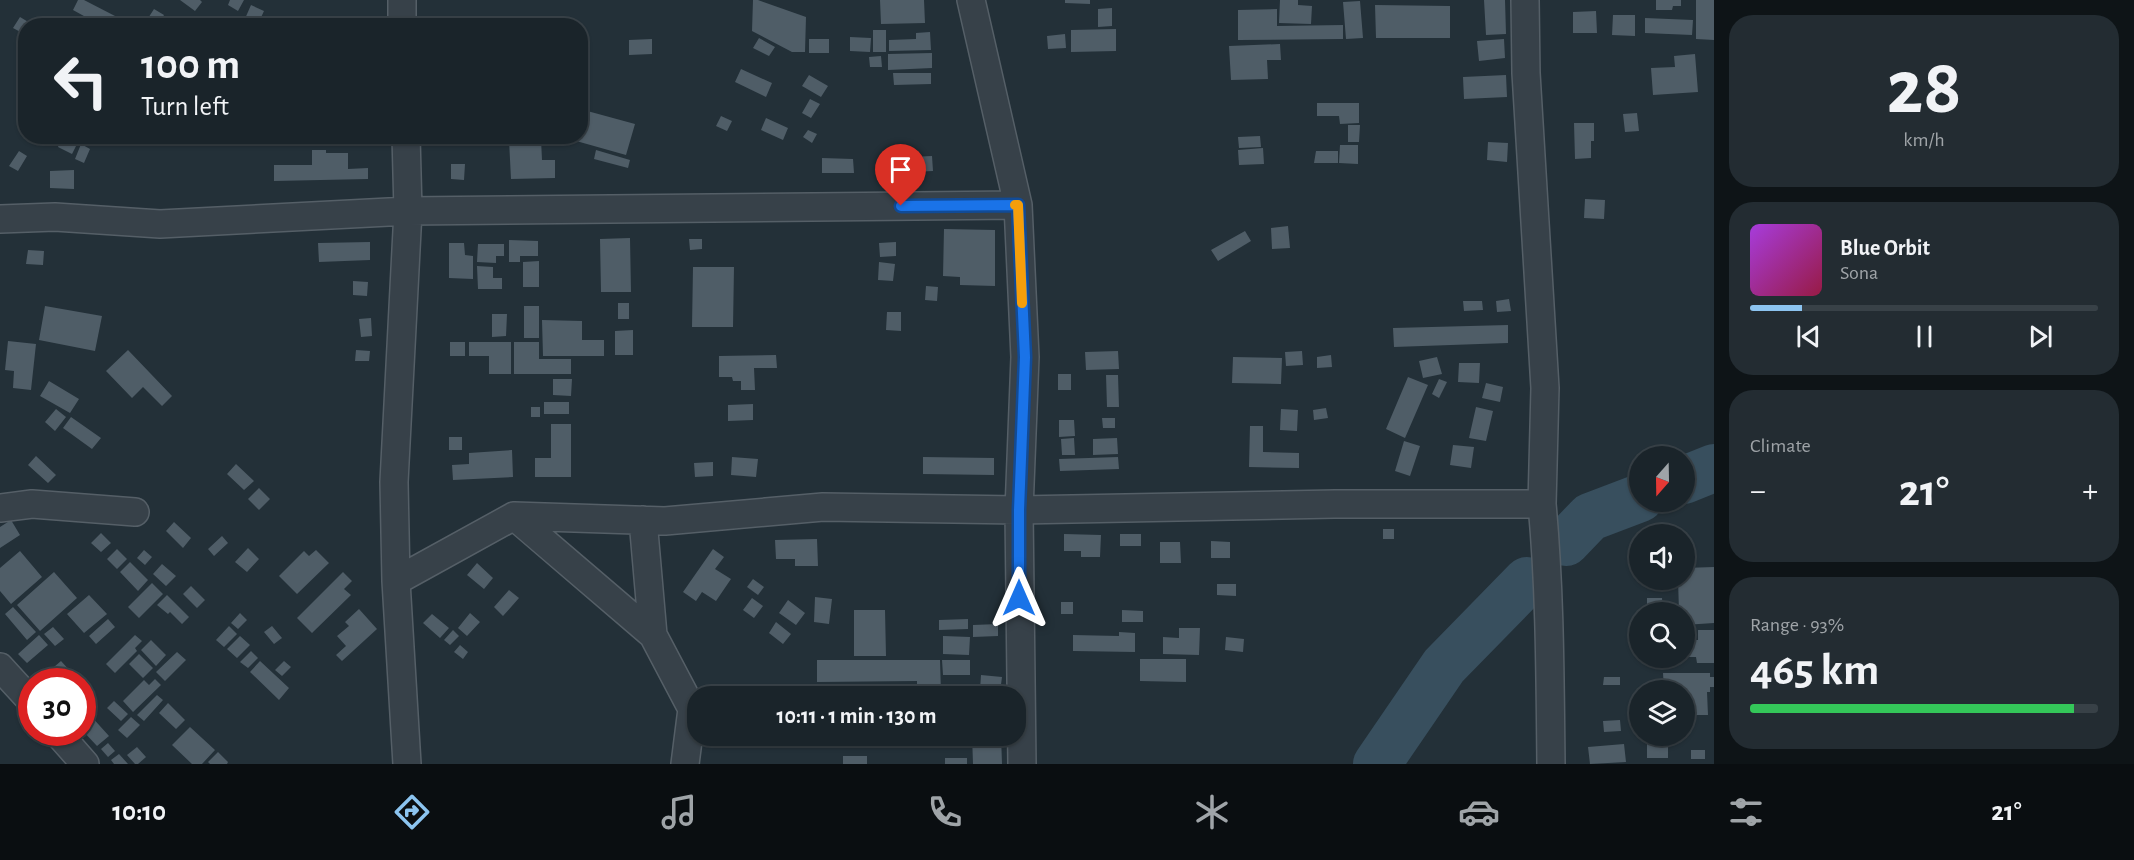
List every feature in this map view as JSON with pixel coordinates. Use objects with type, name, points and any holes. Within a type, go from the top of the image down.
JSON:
[{"type":"street","points":[[402,0],[402,18]]},
{"type":"street","points":[[971,0],[1018,205],[1025,357],[1019,510],[1022,764]]},
{"type":"street","points":[[1525,0],[1526,85],[1545,388],[1542,504],[1550,661],[1551,764]]},
{"type":"street","points":[[406,144],[408,211],[394,482],[396,581],[407,764]]},
{"type":"street","points":[[0,219],[56,217],[160,224],[408,211],[1018,205]]},
{"type":"street","points":[[0,508],[32,504],[135,512]]},
{"type":"street","points":[[396,581],[514,516],[665,521],[823,507],[1019,510],[1335,504],[1542,504]]},
{"type":"street","points":[[514,516],[653,635],[692,709],[685,764]]},
{"type":"street","points":[[643,520],[653,635]]},
{"type":"street","points":[[0,667],[18,687]]},
{"type":"street","points":[[69,746],[84,764]]},
{"type":"building","points":[[78,0],[84,0],[115,16],[114,18],[88,18],[73,10]]},
{"type":"building","points":[[180,0],[200,0],[202,2],[195,11]]},
{"type":"building","points":[[230,0],[244,0],[238,11],[228,5]]},
{"type":"building","points":[[753,0],[806,17],[805,52],[792,52],[752,31]]},
{"type":"building","points":[[880,0],[924,0],[925,23],[881,24]]},
{"type":"building","points":[[1065,0],[1090,0],[1090,4],[1065,3]]},
{"type":"building","points":[[1280,0],[1298,0],[1298,5],[1312,6],[1311,24],[1279,23]]},
{"type":"building","points":[[1484,0],[1505,0],[1506,34],[1486,35]]},
{"type":"building","points":[[1656,0],[1681,0],[1681,6],[1673,6],[1672,10],[1656,10]]},
{"type":"building","points":[[1696,0],[1714,0],[1714,40],[1696,39]]},
{"type":"building","points":[[1360,1],[1363,38],[1346,39],[1343,2]]},
{"type":"building","points":[[251,5],[264,11],[261,18],[245,18]]},
{"type":"building","points":[[1375,5],[1450,6],[1450,38],[1376,38]]},
{"type":"building","points":[[1112,8],[1112,26],[1098,27],[1098,9]]},
{"type":"building","points":[[154,9],[164,15],[162,18],[148,18]]},
{"type":"building","points":[[1277,9],[1277,26],[1343,25],[1343,39],[1238,40],[1238,10]]},
{"type":"building","points":[[1596,11],[1597,33],[1573,33],[1573,12]]},
{"type":"building","points":[[1613,15],[1635,15],[1635,36],[1612,35]]},
{"type":"building","points":[[1645,18],[1693,20],[1692,35],[1645,33]]},
{"type":"building","points":[[18,20],[18,31],[13,28]]},
{"type":"building","points":[[1116,29],[1116,51],[1071,52],[1071,30]]},
{"type":"building","points":[[873,30],[886,30],[886,52],[873,52]]},
{"type":"building","points":[[930,32],[931,50],[889,51],[889,40],[916,39],[916,33]]},
{"type":"building","points":[[1065,34],[1066,48],[1048,49],[1047,36]]},
{"type":"building","points":[[850,37],[871,38],[870,52],[850,51]]},
{"type":"building","points":[[759,38],[775,47],[769,56],[753,48]]},
{"type":"building","points":[[652,39],[652,54],[629,55],[629,40]]},
{"type":"building","points":[[809,39],[829,39],[829,53],[809,53]]},
{"type":"building","points":[[1504,39],[1505,58],[1479,61],[1477,41]]},
{"type":"building","points":[[1280,44],[1281,60],[1267,60],[1268,79],[1231,80],[1229,46]]},
{"type":"building","points":[[932,53],[932,68],[888,70],[888,54]]},
{"type":"building","points":[[1695,54],[1698,92],[1653,95],[1651,68],[1675,67],[1674,56]]},
{"type":"building","points":[[881,56],[882,67],[870,67],[869,57]]},
{"type":"building","points":[[741,69],[772,83],[766,97],[735,82]]},
{"type":"building","points":[[893,73],[931,73],[931,84],[894,85]]},
{"type":"building","points":[[809,75],[828,86],[821,97],[802,86]]},
{"type":"building","points":[[1506,75],[1507,97],[1464,99],[1463,77]]},
{"type":"building","points":[[810,99],[820,104],[811,118],[802,113]]},
{"type":"building","points":[[1317,103],[1359,103],[1359,123],[1340,124],[1339,116],[1317,116]]},
{"type":"building","points":[[588,111],[635,124],[626,155],[587,144]]},
{"type":"building","points":[[1637,113],[1639,131],[1625,132],[1623,114]]},
{"type":"building","points":[[721,116],[732,121],[727,131],[716,126]]},
{"type":"building","points":[[766,118],[788,128],[783,140],[761,130]]},
{"type":"building","points":[[1574,123],[1594,123],[1591,158],[1575,159]]},
{"type":"building","points":[[1348,125],[1360,125],[1359,142],[1348,142]]},
{"type":"building","points":[[808,130],[817,134],[812,143],[803,137]]},
{"type":"building","points":[[1260,136],[1261,147],[1239,148],[1238,137]]},
{"type":"building","points":[[1488,142],[1508,143],[1507,162],[1487,160]]},
{"type":"building","points":[[59,144],[77,144],[72,154],[58,147]]},
{"type":"building","points":[[81,144],[90,149],[84,163],[75,159]]},
{"type":"building","points":[[509,144],[541,144],[542,160],[555,160],[555,178],[511,179]]},
{"type":"building","points":[[1340,145],[1358,145],[1358,164],[1339,163]]},
{"type":"building","points":[[1263,148],[1264,164],[1239,165],[1238,150]]},
{"type":"building","points":[[312,150],[326,150],[326,153],[348,153],[348,169],[368,168],[368,179],[274,181],[274,165],[312,165]]},
{"type":"building","points":[[596,150],[630,160],[628,168],[594,159]]},
{"type":"building","points":[[19,151],[27,156],[18,171],[9,166]]},
{"type":"building","points":[[1316,151],[1338,151],[1338,163],[1314,163]]},
{"type":"building","points":[[932,156],[933,171],[891,173],[890,158]]},
{"type":"building","points":[[822,158],[853,159],[854,173],[822,173]]},
{"type":"building","points":[[451,164],[465,164],[464,180],[451,179]]},
{"type":"building","points":[[74,170],[74,189],[50,188],[50,171]]},
{"type":"building","points":[[1585,199],[1605,200],[1604,219],[1584,218]]},
{"type":"building","points":[[1288,226],[1290,248],[1272,249],[1271,228]]},
{"type":"building","points":[[944,229],[995,230],[995,286],[960,285],[960,277],[943,276]]},
{"type":"building","points":[[1245,231],[1251,241],[1218,261],[1211,250]]},
{"type":"building","points":[[630,238],[631,292],[601,292],[600,239]]},
{"type":"building","points":[[689,239],[702,239],[702,249],[690,250]]},
{"type":"building","points":[[509,240],[538,241],[538,256],[520,256],[520,262],[509,262]]},
{"type":"building","points":[[370,242],[370,260],[319,262],[318,243]]},
{"type":"building","points":[[896,242],[896,256],[880,257],[879,243]]},
{"type":"building","points":[[449,243],[464,243],[465,255],[473,256],[473,279],[449,278]]},
{"type":"building","points":[[478,244],[504,244],[504,256],[496,256],[496,263],[477,262]]},
{"type":"building","points":[[28,250],[44,251],[43,265],[26,264]]},
{"type":"building","points":[[539,261],[539,287],[523,287],[523,262]]},
{"type":"building","points":[[879,262],[895,264],[893,281],[878,280]]},
{"type":"building","points":[[477,266],[493,267],[493,278],[502,278],[502,289],[478,289]]},
{"type":"building","points":[[693,267],[734,267],[733,327],[692,327]]},
{"type":"building","points":[[353,281],[368,282],[367,296],[353,295]]},
{"type":"building","points":[[926,286],[938,287],[937,301],[925,300]]},
{"type":"building","points":[[1509,299],[1511,311],[1497,312],[1496,301]]},
{"type":"building","points":[[1463,301],[1482,301],[1483,310],[1464,311]]},
{"type":"building","points":[[618,303],[629,303],[629,319],[618,319]]},
{"type":"building","points":[[45,306],[102,316],[95,351],[39,340]]},
{"type":"building","points":[[524,306],[539,306],[539,338],[524,338]]},
{"type":"building","points":[[887,312],[901,312],[901,331],[886,330]]},
{"type":"building","points":[[492,314],[507,314],[506,336],[492,337]]},
{"type":"building","points":[[371,318],[372,336],[361,337],[359,319]]},
{"type":"building","points":[[542,320],[582,321],[582,340],[604,340],[604,356],[543,356]]},
{"type":"building","points":[[1508,325],[1508,343],[1394,347],[1393,328]]},
{"type":"building","points":[[633,330],[633,355],[615,355],[615,331]]},
{"type":"building","points":[[8,341],[36,344],[31,390],[13,388],[14,371],[5,370]]},
{"type":"building","points":[[450,342],[465,342],[465,356],[450,356]]},
{"type":"building","points":[[469,342],[511,342],[511,374],[489,374],[489,356],[469,356]]},
{"type":"building","points":[[514,342],[539,342],[539,359],[571,359],[571,374],[514,374]]},
{"type":"building","points":[[128,350],[172,396],[162,406],[143,387],[132,398],[106,371]]},
{"type":"building","points":[[356,350],[370,351],[369,361],[355,361]]},
{"type":"building","points":[[1118,351],[1119,369],[1086,370],[1085,352]]},
{"type":"building","points":[[1302,351],[1303,365],[1286,366],[1285,352]]},
{"type":"building","points":[[776,355],[777,368],[754,368],[755,390],[741,390],[741,381],[733,381],[732,377],[719,377],[719,356]]},
{"type":"building","points":[[1331,355],[1332,367],[1317,368],[1317,357]]},
{"type":"building","points":[[1233,357],[1282,358],[1281,384],[1232,383]]},
{"type":"building","points":[[1437,357],[1442,374],[1423,378],[1419,361]]},
{"type":"building","points":[[1459,363],[1480,363],[1479,383],[1458,382]]},
{"type":"building","points":[[1058,374],[1071,374],[1071,390],[1058,390]]},
{"type":"building","points":[[1106,375],[1118,375],[1119,407],[1107,407]]},
{"type":"building","points":[[1408,377],[1428,385],[1405,438],[1386,429]]},
{"type":"building","points":[[553,379],[572,379],[571,396],[553,395]]},
{"type":"building","points":[[1439,379],[1447,382],[1439,398],[1432,394]]},
{"type":"building","points":[[49,381],[79,399],[70,413],[40,396]]},
{"type":"building","points":[[1486,383],[1503,387],[1500,402],[1482,398]]},
{"type":"building","points":[[544,402],[569,402],[569,414],[544,414]]},
{"type":"building","points":[[753,404],[753,420],[728,421],[728,405]]},
{"type":"building","points":[[531,407],[540,407],[540,417],[531,417]]},
{"type":"building","points":[[1476,407],[1493,411],[1486,441],[1469,438]]},
{"type":"building","points":[[1326,408],[1328,418],[1314,420],[1313,410]]},
{"type":"building","points":[[56,409],[66,417],[55,431],[45,422]]},
{"type":"building","points":[[1281,409],[1298,410],[1297,431],[1280,430]]},
{"type":"building","points":[[71,417],[101,438],[92,449],[63,428]]},
{"type":"building","points":[[1102,418],[1115,418],[1115,428],[1103,428]]},
{"type":"building","points":[[1059,420],[1074,420],[1075,436],[1059,437]]},
{"type":"building","points":[[551,424],[571,424],[571,477],[535,477],[535,458],[551,458]]},
{"type":"building","points":[[1250,426],[1263,426],[1263,452],[1299,453],[1299,468],[1249,467]]},
{"type":"building","points":[[449,437],[462,437],[462,450],[449,450]]},
{"type":"building","points":[[1074,438],[1075,455],[1062,455],[1061,439]]},
{"type":"building","points":[[1117,438],[1118,454],[1093,455],[1093,439]]},
{"type":"building","points":[[1404,441],[1420,446],[1410,476],[1395,471]]},
{"type":"building","points":[[1453,445],[1474,447],[1471,468],[1450,465]]},
{"type":"building","points":[[512,450],[513,477],[453,480],[452,465],[469,464],[469,453]]},
{"type":"building","points":[[36,456],[56,475],[48,483],[28,465]]},
{"type":"building","points":[[732,457],[758,459],[756,477],[731,475]]},
{"type":"building","points":[[923,457],[994,458],[994,475],[923,474]]},
{"type":"building","points":[[1118,457],[1119,469],[1060,471],[1059,459]]},
{"type":"building","points":[[713,462],[713,476],[695,477],[694,463]]},
{"type":"building","points":[[236,464],[254,481],[244,490],[227,474]]},
{"type":"building","points":[[259,488],[270,499],[259,510],[248,499]]},
{"type":"building","points":[[11,520],[20,535],[0,548],[0,527]]},
{"type":"building","points":[[174,522],[191,538],[183,548],[166,531]]},
{"type":"building","points":[[1383,529],[1394,529],[1394,539],[1383,539]]},
{"type":"building","points":[[101,533],[111,543],[101,552],[91,543]]},
{"type":"building","points":[[1064,534],[1101,535],[1100,557],[1081,557],[1081,551],[1064,551]]},
{"type":"building","points":[[1120,534],[1141,534],[1141,546],[1120,546]]},
{"type":"building","points":[[222,536],[228,543],[214,556],[208,549]]},
{"type":"building","points":[[817,539],[818,566],[795,566],[795,559],[776,559],[775,540]]},
{"type":"building","points":[[1211,541],[1230,542],[1230,558],[1211,558]]},
{"type":"building","points":[[1160,542],[1180,542],[1181,563],[1160,563]]},
{"type":"building","points":[[248,548],[259,559],[247,572],[235,562]]},
{"type":"building","points":[[117,549],[127,559],[117,569],[107,559]]},
{"type":"building","points":[[713,549],[724,557],[715,569],[731,579],[716,601],[702,592],[696,601],[683,592]]},
{"type":"building","points":[[144,550],[152,557],[145,565],[137,558]]},
{"type":"building","points":[[316,550],[329,563],[297,594],[279,576],[304,551],[309,556]]},
{"type":"building","points":[[20,551],[42,577],[11,604],[0,591],[0,568]]},
{"type":"building","points":[[130,562],[148,580],[138,591],[120,572]]},
{"type":"building","points":[[477,563],[493,578],[484,589],[467,575]]},
{"type":"building","points":[[162,564],[176,576],[166,586],[153,574]]},
{"type":"building","points":[[1714,567],[1714,623],[1695,624],[1695,602],[1679,602],[1678,590],[1695,590],[1695,568]]},
{"type":"building","points":[[54,572],[77,598],[40,631],[17,605]]},
{"type":"building","points":[[343,572],[352,581],[344,589],[351,595],[312,633],[297,618]]},
{"type":"building","points":[[753,579],[764,587],[758,595],[747,587]]},
{"type":"building","points":[[152,583],[163,594],[139,618],[128,607]]},
{"type":"building","points":[[1217,584],[1236,584],[1236,596],[1217,595]]},
{"type":"building","points":[[191,586],[205,600],[197,608],[183,594]]},
{"type":"building","points":[[509,590],[519,598],[503,616],[494,607]]},
{"type":"building","points":[[89,595],[107,614],[84,633],[67,614]]},
{"type":"building","points":[[167,595],[189,617],[182,624],[170,612],[168,614],[157,605]]},
{"type":"building","points":[[815,597],[832,599],[829,624],[814,622]]},
{"type":"building","points":[[752,598],[763,606],[754,618],[743,610]]},
{"type":"building","points":[[1647,598],[1662,598],[1662,602],[1647,602]]},
{"type":"building","points":[[788,600],[805,613],[796,625],[779,613]]},
{"type":"building","points":[[1061,602],[1073,602],[1073,614],[1061,614]]},
{"type":"building","points":[[13,607],[36,632],[27,640],[5,614]]},
{"type":"building","points":[[359,609],[377,629],[342,661],[336,655],[346,646],[337,636],[349,626],[345,622]]},
{"type":"building","points":[[854,610],[885,610],[886,656],[854,656]]},
{"type":"building","points":[[1122,610],[1143,611],[1143,622],[1122,622]]},
{"type":"building","points":[[240,613],[247,620],[238,629],[231,623]]},
{"type":"building","points":[[470,613],[480,622],[467,636],[458,628]]},
{"type":"building","points":[[432,614],[449,628],[440,638],[423,623]]},
{"type":"building","points":[[108,619],[115,627],[96,644],[89,636]]},
{"type":"building","points":[[968,619],[968,629],[939,630],[939,620]]},
{"type":"building","points":[[776,622],[791,634],[783,644],[769,633]]},
{"type":"building","points":[[998,624],[998,636],[973,637],[973,625]]},
{"type":"building","points":[[229,626],[237,634],[224,647],[216,640]]},
{"type":"building","points":[[272,626],[282,638],[274,644],[264,632]]},
{"type":"building","points":[[53,627],[64,639],[55,646],[44,634]]},
{"type":"building","points":[[1179,628],[1200,628],[1199,655],[1163,654],[1163,637],[1179,638]]},
{"type":"building","points":[[453,630],[459,636],[450,645],[444,640]]},
{"type":"building","points":[[1698,630],[1714,630],[1714,663],[1697,663],[1695,640],[1698,640]]},
{"type":"building","points":[[1119,632],[1135,633],[1135,652],[1073,651],[1073,635],[1119,636]]},
{"type":"building","points":[[39,635],[48,645],[27,663],[18,654]]},
{"type":"building","points":[[135,635],[142,641],[135,648],[137,651],[115,673],[106,664]]},
{"type":"building","points":[[240,636],[250,645],[237,658],[227,649]]},
{"type":"building","points":[[943,636],[970,637],[969,655],[943,654]]},
{"type":"building","points":[[1226,637],[1244,639],[1243,652],[1225,650]]},
{"type":"building","points":[[151,640],[166,655],[156,666],[141,650]]},
{"type":"building","points":[[460,645],[468,652],[463,659],[454,652]]},
{"type":"building","points":[[251,651],[258,658],[248,668],[240,662]]},
{"type":"building","points":[[177,652],[186,660],[165,681],[156,672]]},
{"type":"building","points":[[139,654],[153,668],[143,678],[129,664]]},
{"type":"building","points":[[1140,659],[1186,659],[1186,682],[1140,681]]},
{"type":"building","points":[[817,660],[940,660],[941,686],[917,686],[917,681],[817,682]]},
{"type":"building","points":[[942,660],[970,660],[970,675],[943,675]]},
{"type":"building","points":[[61,661],[67,668],[53,668]]},
{"type":"building","points":[[260,661],[289,688],[279,700],[250,672]]},
{"type":"building","points":[[284,661],[291,667],[282,676],[275,670]]},
{"type":"building","points":[[1663,673],[1710,673],[1710,677],[1714,677],[1714,687],[1710,687],[1710,692],[1707,692],[1708,715],[1695,715],[1695,680],[1663,680]]},
{"type":"building","points":[[981,675],[1002,677],[1001,686],[980,686]]},
{"type":"building","points":[[1604,677],[1620,677],[1620,685],[1603,685]]},
{"type":"building","points":[[155,679],[161,685],[133,712],[123,701],[144,680],[149,685]]},
{"type":"building","points":[[157,695],[163,700],[144,721],[137,715]]},
{"type":"building","points":[[114,701],[128,714],[121,721],[107,708]]},
{"type":"building","points":[[168,703],[185,720],[176,729],[159,713]]},
{"type":"building","points":[[131,717],[140,725],[127,738],[118,730]]},
{"type":"building","points":[[1620,720],[1621,731],[1604,732],[1603,721]]},
{"type":"building","points":[[96,722],[109,736],[96,745]]},
{"type":"building","points":[[190,727],[215,750],[202,764],[192,764],[172,745]]},
{"type":"building","points":[[108,743],[115,751],[108,757],[101,749]]},
{"type":"building","points":[[1624,744],[1626,762],[1590,764],[1588,747]]},
{"type":"building","points":[[972,746],[1001,746],[1002,764],[973,764]]},
{"type":"building","points":[[1647,746],[1668,746],[1668,758],[1647,758]]},
{"type":"building","points":[[137,747],[146,757],[135,764],[127,755]]},
{"type":"building","points":[[1691,750],[1705,750],[1705,759],[1691,759]]},
{"type":"building","points":[[218,752],[228,762],[227,764],[208,762]]},
{"type":"building","points":[[119,754],[128,764],[114,764],[111,760]]},
{"type":"building","points":[[843,756],[867,756],[867,764],[843,764]]},
{"type":"building","points":[[945,758],[967,758],[967,764],[945,764]]},
{"type":"waterway","points":[[1695,476],[1714,468]]},
{"type":"waterway","points":[[1566,542],[1590,517],[1629,502]]},
{"type":"waterway","points":[[1377,764],[1444,666],[1527,581]]},
{"type":"slow traffic","points":[[1015,205],[1018,205],[1022,303]]},
{"type":"route","points":[[901,206],[1018,205],[1025,357],[1019,510],[1019,598]]}]
